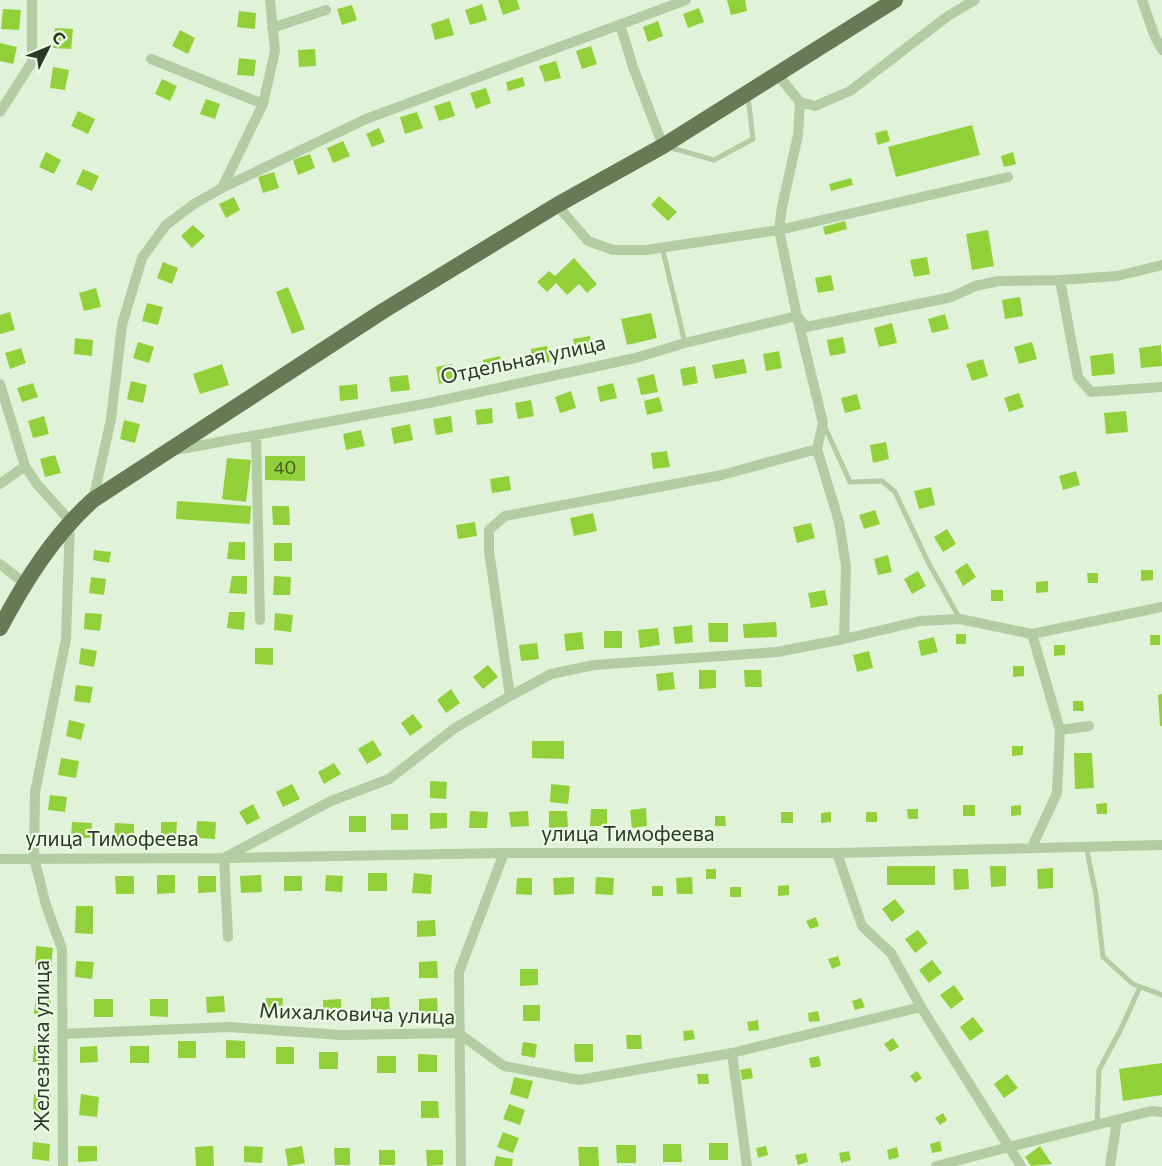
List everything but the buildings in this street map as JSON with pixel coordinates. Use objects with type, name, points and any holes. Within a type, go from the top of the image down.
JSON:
[{"type":"main road","name":"Отдельная улица","points":[[0,628],[24,583],[70,521],[93,500],[383,311],[556,205],[663,146],[895,0]]},
{"type":"street","points":[[0,112],[32,62],[33,0]]},
{"type":"street","points":[[222,188],[263,104],[275,51],[270,0]]},
{"type":"street","points":[[777,74],[800,102],[815,106],[850,91],[948,16],[975,0]]},
{"type":"street","points":[[1142,0],[1162,50]]},
{"type":"street","points":[[93,500],[111,419],[122,325],[142,258],[166,225],[194,204],[222,188],[366,119],[680,1]]},
{"type":"street","points":[[272,28],[326,9]]},
{"type":"street","points":[[620,24],[663,146]]},
{"type":"street","points":[[151,59],[263,104]]},
{"type":"street","points":[[800,102],[799,128],[779,230],[823,423],[817,449],[839,522],[846,566],[844,639]]},
{"type":"street","points":[[556,205],[588,241],[613,250],[646,250],[779,230],[1008,177]]},
{"type":"street","points":[[797,316],[806,327],[952,297],[975,286],[999,281],[1117,276],[1162,265]]},
{"type":"street","points":[[1060,280],[1078,377],[1091,392],[1162,387]]},
{"type":"street","name":"Отдельная улица","points":[[170,451],[429,404],[635,358],[685,343],[797,316]]},
{"type":"street","points":[[0,384],[25,466],[70,521],[66,639],[35,792],[34,858]]},
{"type":"street","points":[[256,435],[260,620]]},
{"type":"street","points":[[510,696],[489,551],[489,530],[505,516],[722,475],[817,449]]},
{"type":"street","points":[[0,484],[25,466]]},
{"type":"street","points":[[0,564],[24,583]]},
{"type":"street","name":"улица Тимофеева","points":[[224,858],[331,801],[389,779],[455,729],[551,674],[594,665],[777,652],[920,621],[960,619],[1032,634],[1162,607]]},
{"type":"street","points":[[1032,634],[1060,730],[1057,793],[1032,847]]},
{"type":"street","points":[[1060,730],[1089,726]]},
{"type":"street","name":"улица Тимофеева","points":[[0,859],[504,853],[837,853],[1162,845]]},
{"type":"street","points":[[461,1166],[459,972],[504,853]]},
{"type":"street","points":[[837,853],[862,926],[891,953],[921,1007],[1021,1166]]},
{"type":"street","name":"Железняка улица","points":[[34,858],[46,905],[62,950],[63,1166]]},
{"type":"street","name":"улица Тимофеева","points":[[224,858],[228,938]]},
{"type":"street","name":"Михалковича улица","points":[[62,1034],[229,1027],[342,1035],[458,1033],[504,1066],[579,1080],[732,1053],[921,1007]]},
{"type":"street","points":[[732,1053],[747,1166]]},
{"type":"street","points":[[936,1166],[1151,1111],[1162,1112]]},
{"type":"street","points":[[1110,1166],[1117,1120]]},
{"type":"lane","points":[[663,146],[714,160],[753,139],[747,93]]},
{"type":"lane","points":[[662,247],[685,343]]},
{"type":"lane","points":[[823,423],[850,482],[882,481],[895,492],[928,562],[960,619]]},
{"type":"lane","points":[[1086,846],[1096,895],[1103,957],[1133,984],[1162,994]]},
{"type":"lane","points":[[1097,1125],[1099,1070],[1140,987]]}]
